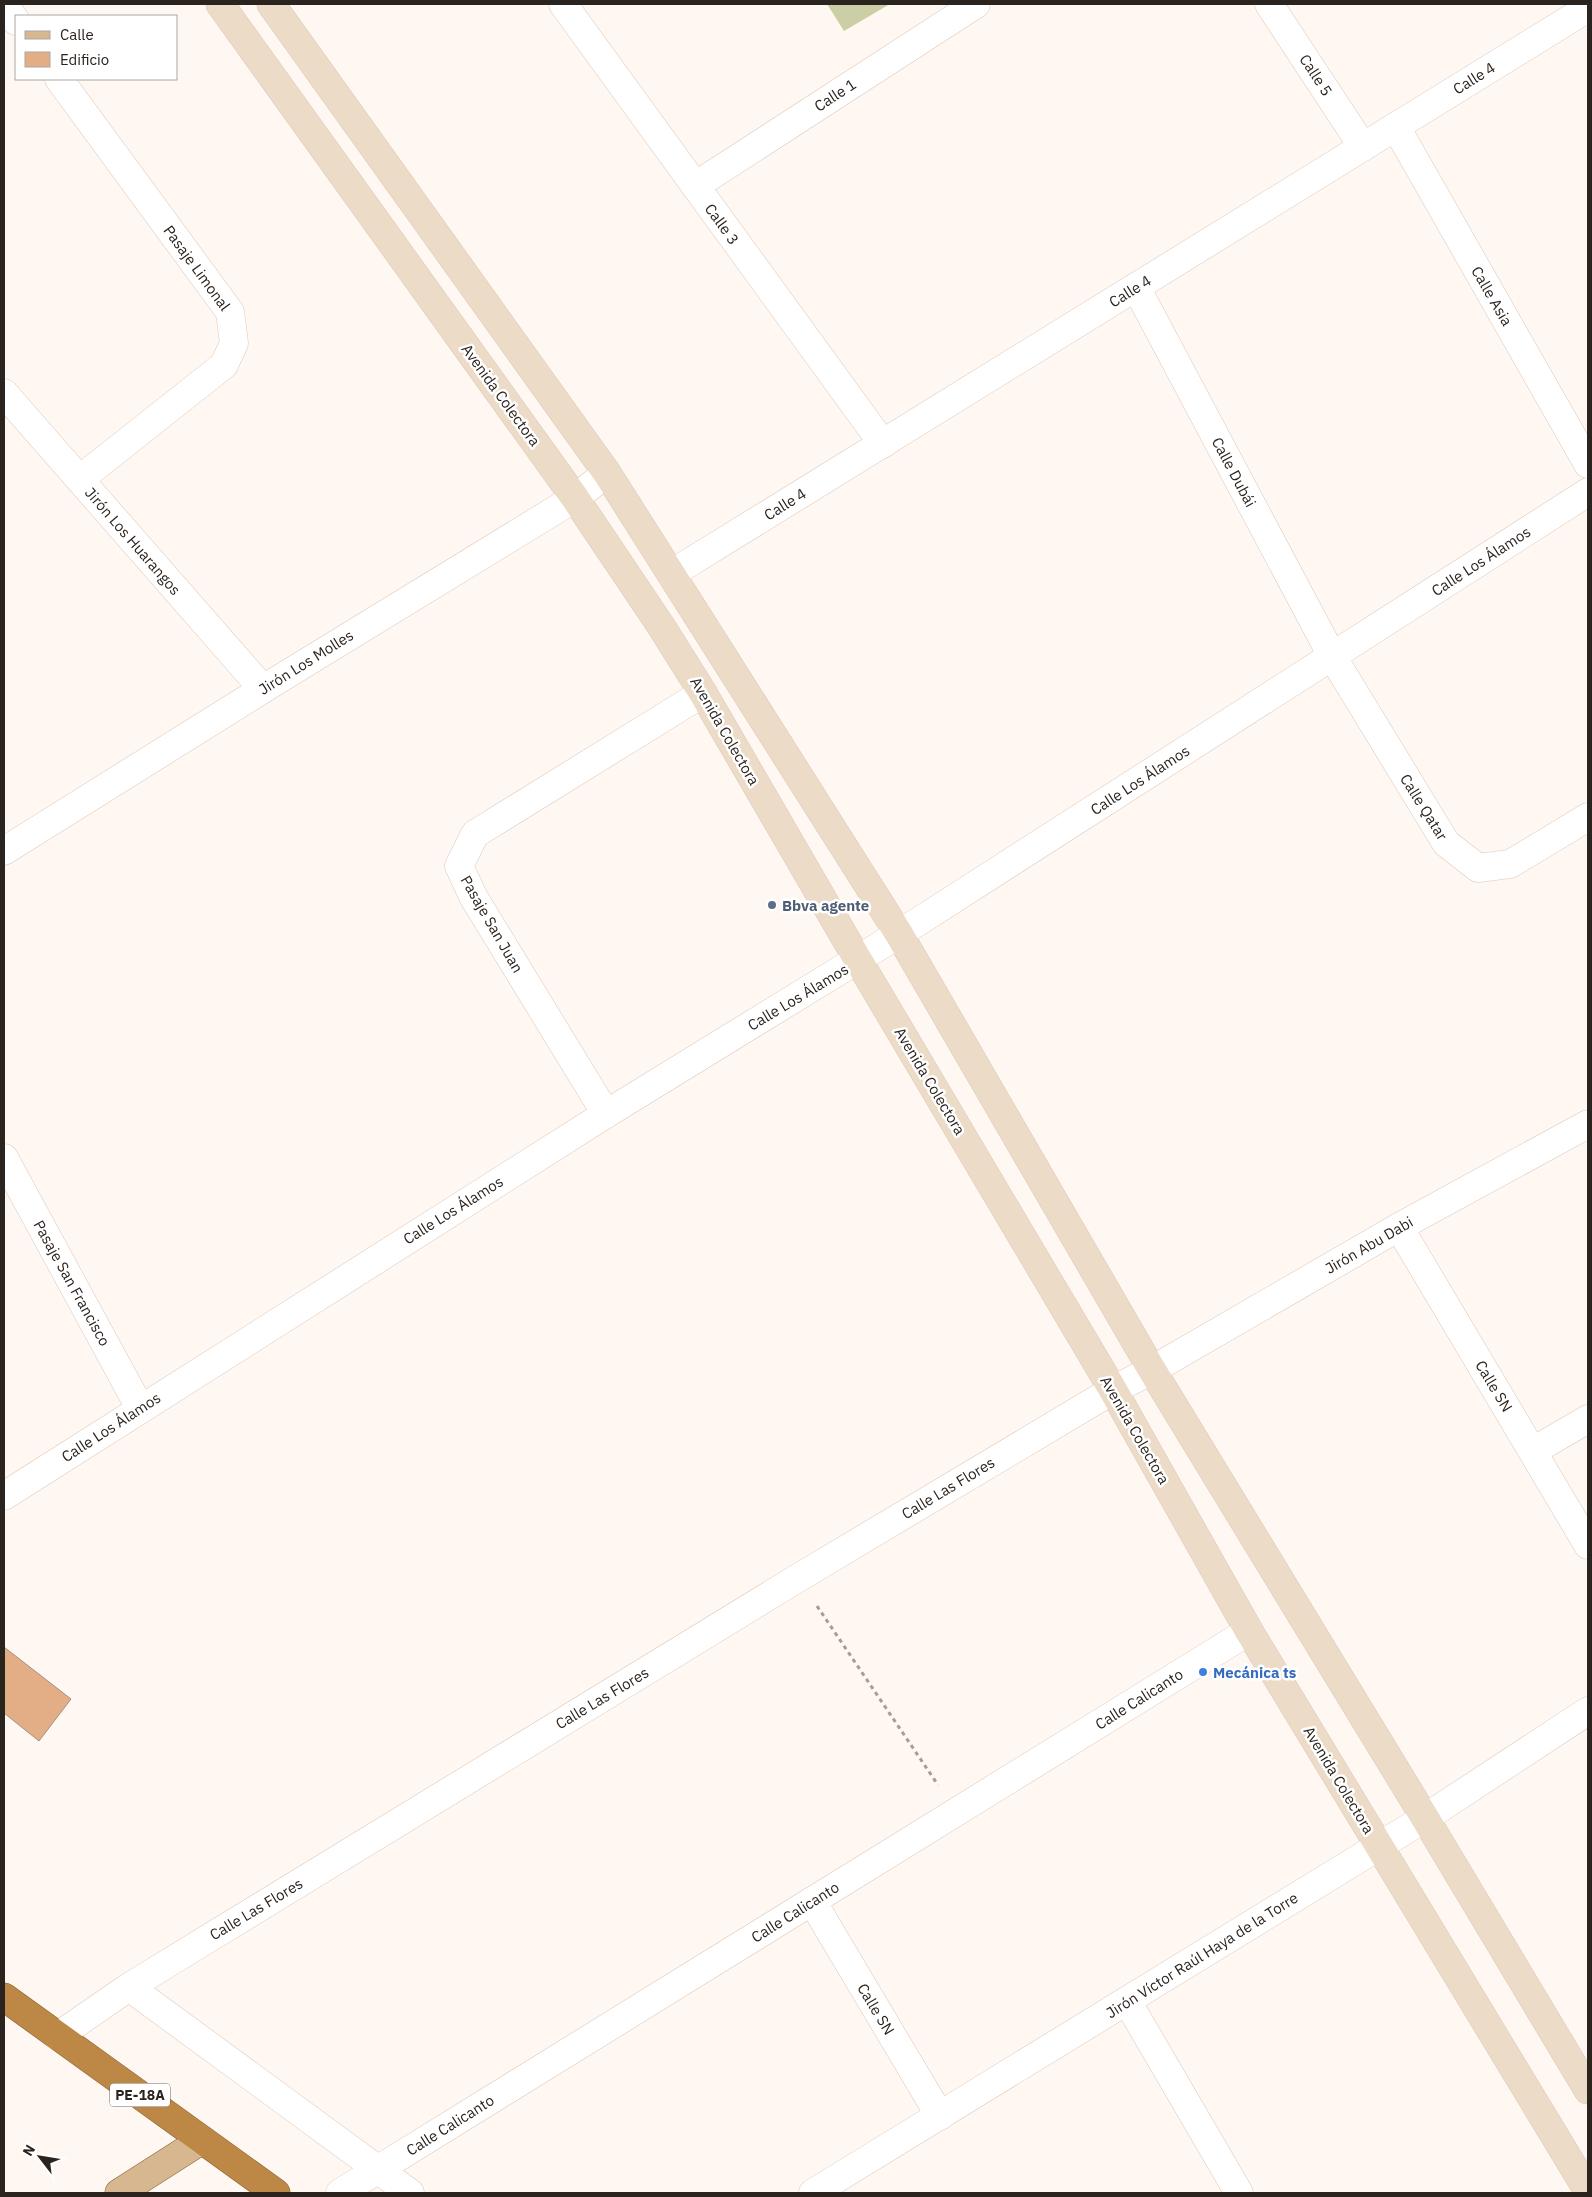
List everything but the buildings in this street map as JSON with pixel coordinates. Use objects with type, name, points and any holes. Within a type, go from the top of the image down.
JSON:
[{"type":"highway","name":"PE-18A","points":[[4,1997],[276,2193]]},
{"type":"main road","points":[[119,2193],[202,2140]]},
{"type":"street","points":[[4,4],[15,20]]},
{"type":"street","name":"Avenida Colectora","points":[[220,4],[575,498],[704,694],[858,960],[1113,1390],[1249,1631],[1588,2191]]},
{"type":"street","points":[[271,4],[607,473],[899,934],[1152,1370],[1588,2090]]},
{"type":"street","name":"Calle 3","points":[[563,4],[883,444]]},
{"type":"street","name":"Calle 1","points":[[695,186],[976,4]]},
{"type":"street","name":"Calle 5","points":[[1269,4],[1363,147]]},
{"type":"street","name":"Calle 4","points":[[671,574],[1588,8]]},
{"type":"street","name":"Pasaje Limonal","points":[[60,80],[230,312],[234,343],[224,365],[80,480]]},
{"type":"street","name":"Calle Asia","points":[[1396,127],[1588,464]]},
{"type":"street","name":"Calle Dubái","points":[[1136,287],[1332,656]]},
{"type":"street","name":"Jirón Los Huarangos","points":[[4,392],[263,689]]},
{"type":"street","name":"Jirón Los Molles","points":[[5,847],[575,498],[607,473]]},
{"type":"street","name":"Calle Los Álamos","points":[[4,1496],[606,1114],[858,960],[1588,492]]},
{"type":"street","name":"Calle Qatar","points":[[1332,656],[1446,842],[1478,868],[1510,864],[1588,817]]},
{"type":"street","name":"Pasaje San Juan","points":[[606,1114],[474,898],[459,866],[474,834],[704,694]]},
{"type":"street","name":"Jirón Abu Dabi","points":[[1152,1370],[1399,1227],[1588,1124]]},
{"type":"street","name":"Pasaje San Francisco","points":[[4,1158],[140,1408]]},
{"type":"street","name":"Calle SN","points":[[1399,1227],[1588,1545]]},
{"type":"street","name":"Calle Las Flores","points":[[58,2036],[129,1987],[798,1578],[1113,1390],[1152,1370]]},
{"type":"street","points":[[1533,1451],[1588,1419]]},
{"type":"street","name":"Calle Calicanto","points":[[340,2193],[1249,1631]]},
{"type":"street","name":"Jirón Víctor Raúl Haya de la Torre","points":[[813,2193],[1379,1847],[1588,1711]]},
{"type":"street","name":"Calle SN","points":[[812,1901],[940,2116]]},
{"type":"street","points":[[129,1987],[410,2193]]},
{"type":"street","points":[[1128,2001],[1239,2193]]},
{"type":"path","points":[[798,1578],[956,1813]]},
{"type":"green space","points":[[827,4],[890,4],[844,31]]},
{"type":"place","name":"Bbva agente","points":[[772,905]]},
{"type":"place","name":"Mecánica ts","points":[[1203,1672]]}]
